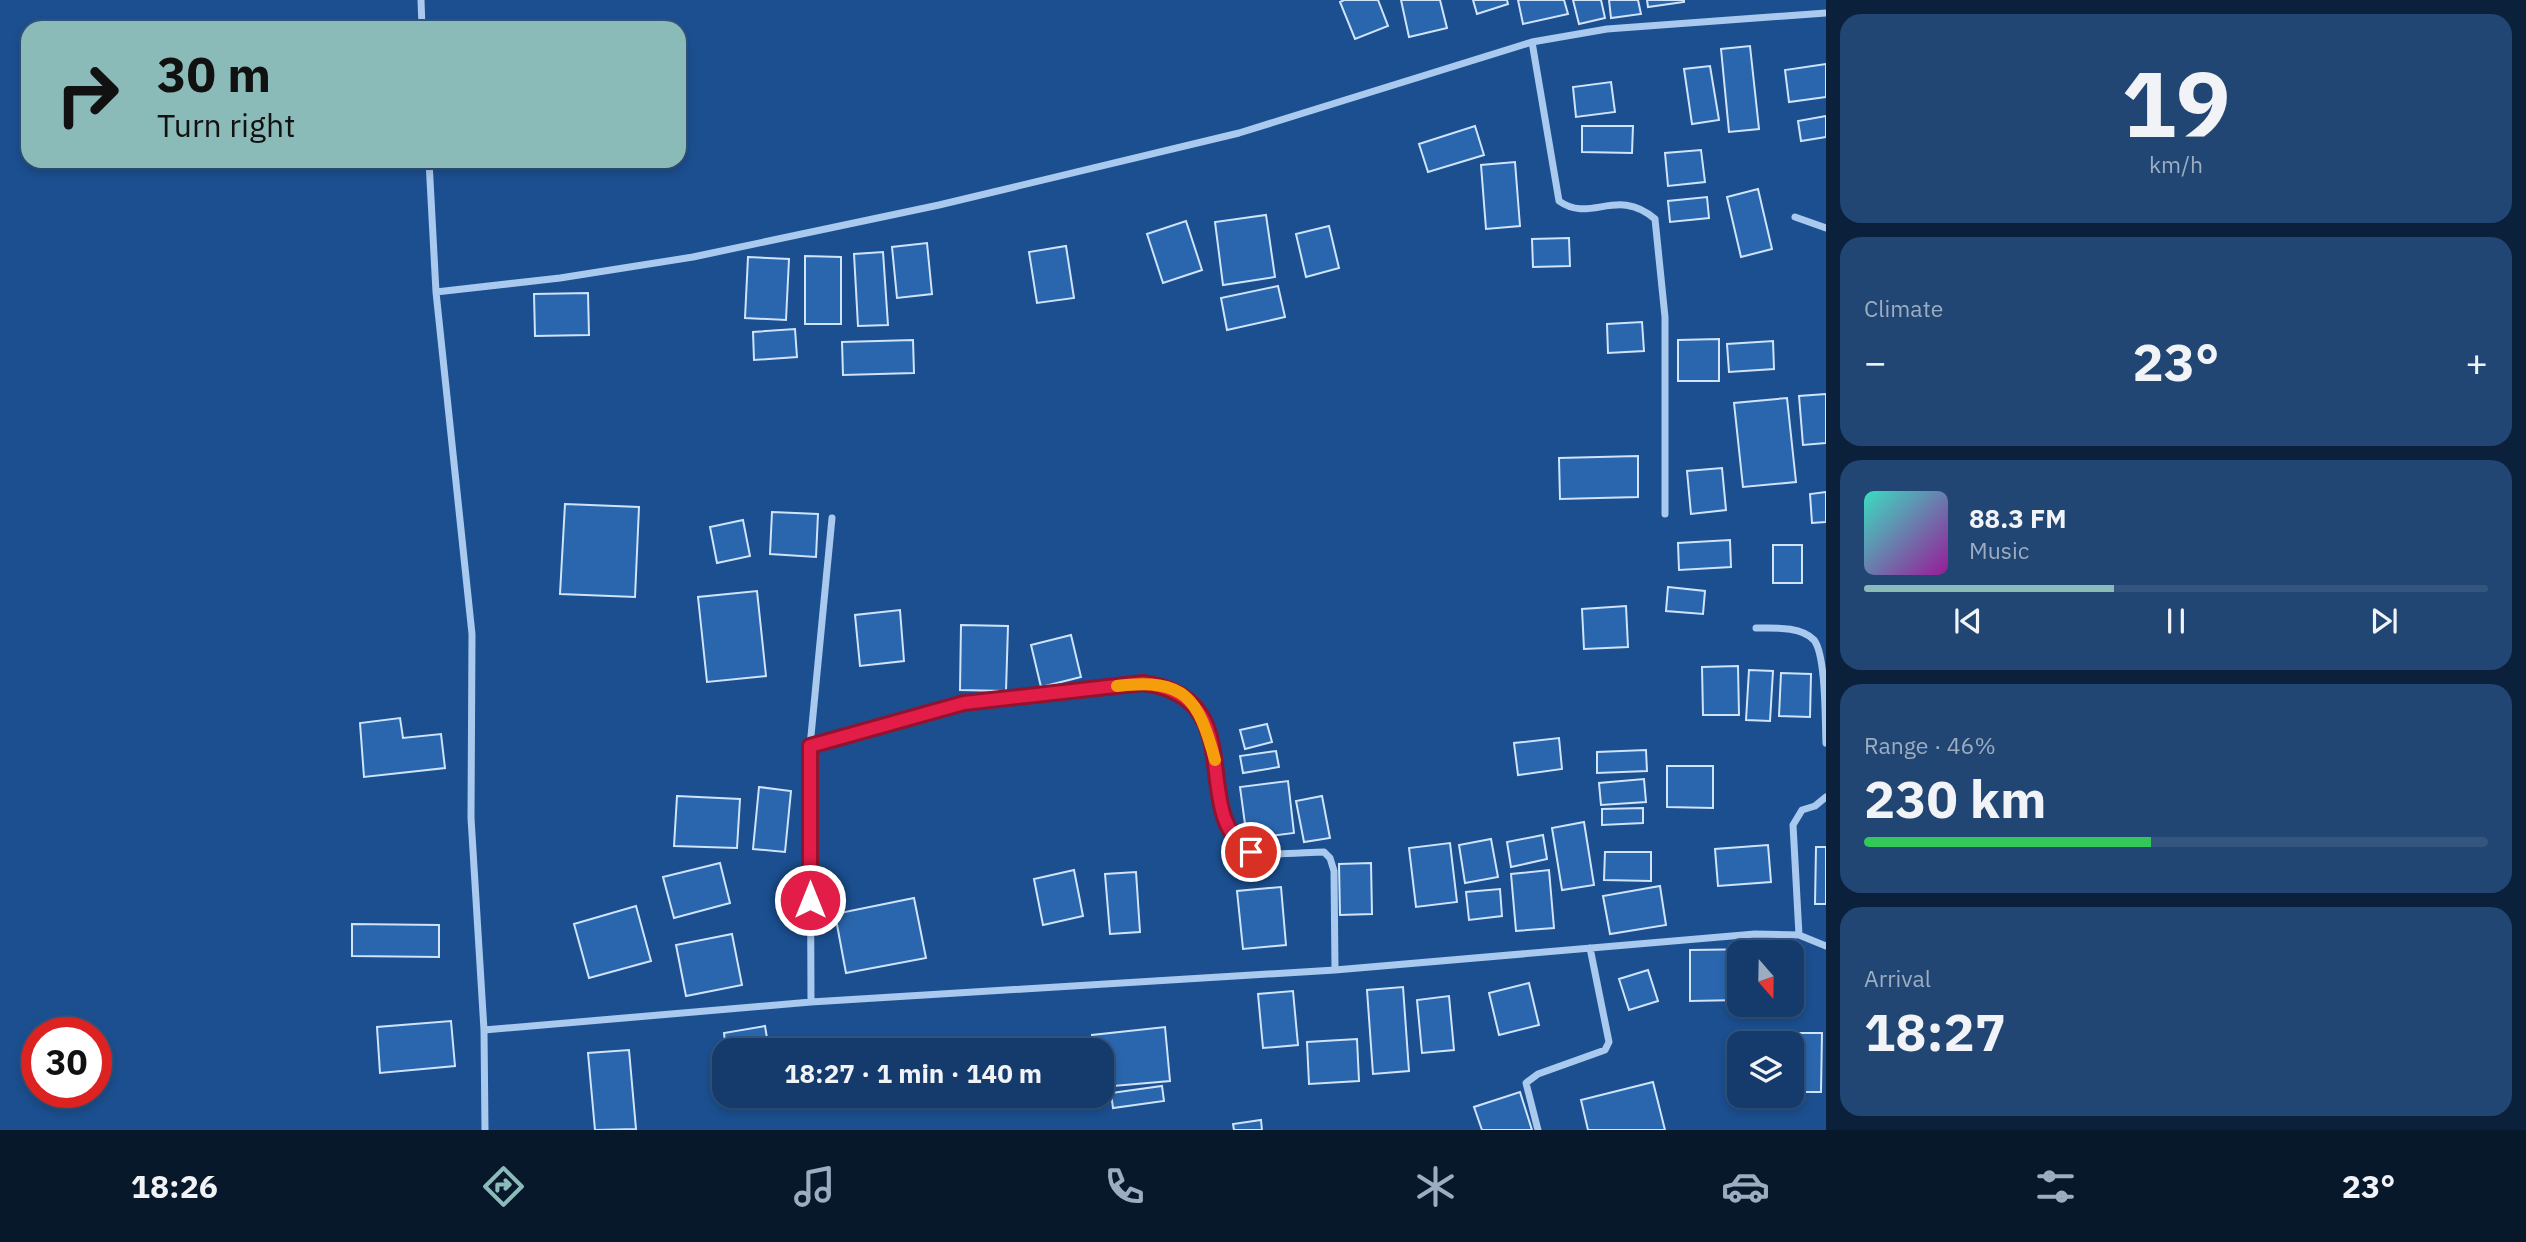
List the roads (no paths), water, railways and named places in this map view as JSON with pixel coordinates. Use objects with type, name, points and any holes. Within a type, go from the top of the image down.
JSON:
[{"type":"street","points":[[421,0],[422,21]]},
{"type":"street","points":[[436,292],[560,278],[693,257],[939,205],[1239,133],[1532,42],[1607,29],[1826,13]]},
{"type":"street","points":[[1532,42],[1559,201],[1569,209],[1630,204],[1643,209],[1655,219],[1665,317],[1665,514]]},
{"type":"street","points":[[429,168],[436,292],[472,634],[471,818],[484,1030],[485,1130]]},
{"type":"street","points":[[1794,217],[1826,228]]},
{"type":"street","points":[[811,1002],[810,746],[832,518]]},
{"type":"street","points":[[1756,628],[1785,629],[1807,635],[1816,642],[1822,668],[1826,743]]},
{"type":"street","points":[[810,746],[964,703],[1143,683],[1164,686],[1182,693],[1203,716],[1215,760],[1224,819],[1235,843],[1251,852],[1324,852],[1330,858],[1334,871],[1335,970]]},
{"type":"street","points":[[1799,935],[1793,825],[1802,810],[1815,806],[1826,797]]},
{"type":"street","points":[[484,1030],[811,1002],[1335,970],[1755,934],[1799,935],[1826,946]]},
{"type":"street","points":[[1538,1130],[1526,1083],[1538,1074],[1605,1050],[1609,1042],[1610,1032],[1590,948]]}]
